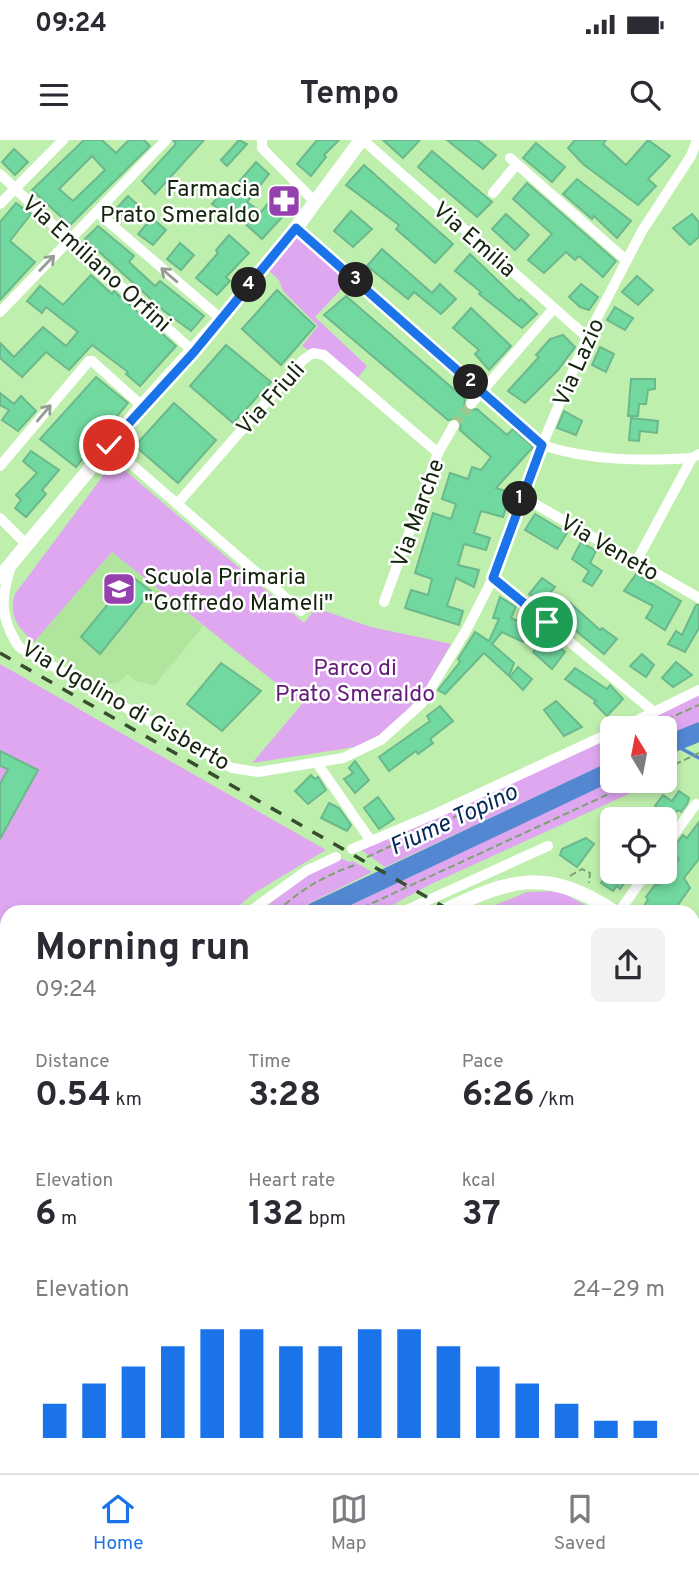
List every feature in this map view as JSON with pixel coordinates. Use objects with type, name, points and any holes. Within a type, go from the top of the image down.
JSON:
[{"type":"main road","points":[[0,577],[12,566],[142,406],[194,352],[296,228],[362,140]]},
{"type":"main road","points":[[456,905],[484,891],[524,882],[552,882],[576,890],[604,905]]},
{"type":"street","points":[[0,204],[63,140]]},
{"type":"street","points":[[0,312],[166,140]]},
{"type":"street","points":[[261,140],[262,148],[314,201]]},
{"type":"street","name":"Via Emilia","points":[[362,140],[587,337]]},
{"type":"street","name":"Via Lazio","points":[[317,763],[359,752],[381,740],[422,703],[467,629],[493,578],[521,496],[587,337],[626,260],[691,156],[697,140]]},
{"type":"street","points":[[493,192],[514,161],[626,260]]},
{"type":"street","name":"Via Emiliano Orfini","points":[[0,174],[194,352]]},
{"type":"street","points":[[97,212],[221,319]]},
{"type":"street","points":[[296,228],[542,445],[571,455],[657,460],[696,456]]},
{"type":"street","points":[[471,404],[554,308]]},
{"type":"street","name":"Via Friuli","points":[[177,504],[303,360],[313,353],[324,355],[438,453]]},
{"type":"street","points":[[0,466],[89,361],[142,406]]},
{"type":"street","name":"Via Marche","points":[[384,602],[438,453],[454,425]]},
{"type":"street","points":[[109,445],[301,611]]},
{"type":"street","points":[[636,562],[696,456]]},
{"type":"street","name":"Via Veneto","points":[[521,496],[699,598]]},
{"type":"street","points":[[0,518],[27,545]]},
{"type":"street","name":"Via Ugolino di Gisberto","points":[[12,566],[4,583],[1,603],[3,618],[19,646],[232,768],[258,772],[317,763]]},
{"type":"street","points":[[493,578],[654,712]]},
{"type":"street","points":[[646,716],[699,690]]},
{"type":"street","points":[[352,849],[600,738]]},
{"type":"street","points":[[317,763],[371,841]]},
{"type":"street","points":[[677,830],[696,804]]},
{"type":"street","points":[[417,905],[548,846]]},
{"type":"street","points":[[259,905],[306,871],[335,857]]},
{"type":"street","points":[[622,905],[639,884]]},
{"type":"path","points":[[674,716],[699,705]]},
{"type":"path","points":[[677,764],[699,753]]},
{"type":"path","points":[[368,905],[611,793]]},
{"type":"path","points":[[284,905],[332,873],[355,865]]},
{"type":"shaded area","name":"Scuola Primaria \"Goffredo Mameli\"","points":[[112,552],[203,626],[155,685],[135,681],[127,674],[120,682],[102,686],[34,642]]},
{"type":"green space","points":[[296,233],[349,281],[315,317],[367,366],[357,379],[302,346],[318,326],[283,291],[279,280],[267,269]]},
{"type":"green space","name":"Parco di Prato Smeraldo","points":[[114,461],[304,623],[316,608],[371,627],[451,644],[425,689],[404,714],[381,734],[355,747],[252,763],[302,704],[112,552],[34,642],[16,621],[13,609],[15,594]]},
{"type":"green space","points":[[0,664],[326,850],[254,893],[240,905],[0,905]]},
{"type":"green space","points":[[699,693],[699,724],[677,734],[677,716],[652,716]]},
{"type":"green space","points":[[600,740],[600,767],[385,867],[360,849]]},
{"type":"green space","points":[[600,786],[600,793],[631,793],[429,885],[393,905],[351,905]]},
{"type":"green space","points":[[342,859],[353,861],[372,872],[306,905],[267,905],[312,872]]},
{"type":"green space","points":[[559,891],[585,905],[496,905],[527,892]]},
{"type":"building","points":[[84,140],[102,140],[116,153],[129,140],[144,140],[150,146],[70,225],[32,190]],"holes":[[[92,156],[105,170],[73,201],[59,189]]]},
{"type":"building","points":[[173,140],[204,140],[155,194],[142,181],[176,144]]},
{"type":"building","points":[[239,140],[247,144],[227,166],[221,160]]},
{"type":"building","points":[[317,140],[339,140],[324,155],[326,157],[311,176],[297,164]]},
{"type":"building","points":[[383,140],[420,140],[403,158]]},
{"type":"building","points":[[447,140],[477,140],[496,155],[483,169]]},
{"type":"building","points":[[575,140],[606,140],[603,144],[626,165],[648,140],[670,156],[648,179],[656,186],[638,205],[583,164],[568,148]]},
{"type":"building","points":[[536,143],[565,167],[552,182],[523,158]]},
{"type":"building","points":[[14,149],[28,162],[15,175],[2,162]]},
{"type":"building","points":[[432,151],[492,202],[477,217],[418,167]]},
{"type":"building","points":[[256,162],[269,174],[247,202],[261,212],[281,187],[298,200],[262,239],[231,211],[227,216],[212,204],[228,186],[232,190]]},
{"type":"building","points":[[364,165],[453,244],[435,263],[396,229],[399,225],[346,185]]},
{"type":"building","points":[[577,179],[631,221],[617,238],[594,216],[592,219],[563,194]]},
{"type":"building","points":[[527,183],[616,261],[603,277],[579,256],[575,260],[566,252],[544,273],[528,260],[552,234],[513,199]]},
{"type":"building","points":[[128,196],[140,207],[129,222],[116,209]]},
{"type":"building","points":[[16,203],[31,214],[10,241],[35,262],[0,300],[0,222]]},
{"type":"building","points":[[351,211],[372,229],[353,247],[334,231]]},
{"type":"building","points":[[506,214],[529,235],[515,250],[492,229]]},
{"type":"building","points":[[692,214],[699,222],[699,237],[690,245],[673,228]]},
{"type":"building","points":[[152,218],[166,230],[153,245],[138,234]]},
{"type":"building","points":[[98,226],[134,256],[129,262],[155,286],[160,281],[204,316],[191,331],[164,311],[85,239]]},
{"type":"building","points":[[229,235],[249,253],[226,277],[230,281],[217,295],[196,278],[218,253],[216,250]]},
{"type":"building","points":[[180,243],[194,255],[181,270],[167,259]]},
{"type":"building","points":[[382,249],[432,293],[440,284],[456,299],[441,314],[414,292],[408,299],[367,266]]},
{"type":"building","points":[[470,254],[519,301],[521,299],[537,314],[522,328],[455,271]]},
{"type":"building","points":[[91,275],[112,294],[114,291],[176,346],[140,386],[126,374],[128,372],[92,345],[69,370],[46,352],[22,377],[0,358],[0,343],[14,357],[43,327],[66,346],[78,332],[46,307],[42,313],[27,301],[40,286],[63,305]]},
{"type":"building","points":[[637,276],[653,290],[638,305],[622,292]]},
{"type":"building","points":[[581,284],[598,297],[589,310],[580,307],[569,297]]},
{"type":"building","points":[[277,290],[315,326],[281,365],[242,329]]},
{"type":"building","points":[[346,296],[465,399],[464,406],[467,410],[477,409],[507,435],[513,429],[533,447],[496,488],[511,493],[503,517],[481,511],[474,533],[490,538],[486,550],[464,544],[458,565],[479,570],[474,587],[456,578],[447,606],[463,611],[459,625],[405,608],[411,590],[428,595],[432,579],[415,573],[433,513],[451,519],[456,504],[442,499],[450,473],[468,479],[472,467],[481,470],[491,457],[460,430],[458,419],[448,420],[324,315]]},
{"type":"building","points":[[615,307],[633,318],[625,330],[607,320]]},
{"type":"building","points":[[471,308],[511,346],[489,370],[475,354],[479,350],[453,328]]},
{"type":"building","points":[[563,335],[575,347],[558,370],[525,403],[508,391],[539,357],[536,355],[550,339]]},
{"type":"building","points":[[226,345],[271,382],[233,423],[190,386]]},
{"type":"building","points":[[600,347],[614,354],[606,372],[592,365]]},
{"type":"building","points":[[96,377],[128,403],[76,467],[40,439]]},
{"type":"building","points":[[631,379],[655,379],[655,389],[648,390],[646,404],[639,404],[638,416],[628,416]]},
{"type":"building","points":[[0,393],[14,404],[21,396],[36,411],[18,431],[2,420],[9,410],[0,405]]},
{"type":"building","points":[[174,403],[216,440],[178,483],[135,446]]},
{"type":"building","points":[[564,411],[582,421],[576,435],[557,428]]},
{"type":"building","points":[[631,418],[658,421],[657,433],[640,431],[639,441],[629,440]]},
{"type":"building","points":[[31,451],[59,470],[42,490],[46,494],[26,517],[15,508],[21,500],[16,495],[37,473],[23,461]]},
{"type":"building","points":[[535,514],[567,533],[557,549],[525,530]]},
{"type":"building","points":[[581,542],[596,551],[590,563],[602,571],[592,586],[583,581],[589,571],[572,559]]},
{"type":"building","points":[[636,574],[681,601],[665,630],[646,618],[653,606],[624,591]]},
{"type":"building","points":[[131,576],[151,591],[100,654],[81,637]]},
{"type":"building","points":[[542,578],[555,587],[542,603],[529,594]]},
{"type":"building","points":[[500,597],[516,607],[511,618],[529,626],[523,642],[502,632],[492,644],[514,663],[509,676],[484,653],[445,694],[438,690],[460,662],[458,659],[475,632],[489,641],[499,619],[493,618]]},
{"type":"building","points":[[570,603],[600,630],[602,628],[617,639],[604,654],[558,616]]},
{"type":"building","points":[[696,605],[699,605],[699,628],[685,652],[668,644],[676,631],[682,635]]},
{"type":"building","points":[[546,636],[565,652],[552,669],[533,652]]},
{"type":"building","points":[[642,654],[654,665],[646,677],[630,666]]},
{"type":"building","points":[[676,662],[692,675],[673,687],[662,678]]},
{"type":"building","points":[[221,663],[261,691],[222,731],[187,704]]},
{"type":"building","points":[[518,667],[532,679],[523,690],[510,677]]},
{"type":"building","points":[[575,668],[607,689],[610,685],[623,699],[607,716],[594,703],[596,701],[565,679]]},
{"type":"building","points":[[556,701],[582,727],[564,736],[544,710]]},
{"type":"building","points":[[440,706],[453,721],[430,739],[433,743],[418,754],[416,751],[389,771],[379,757],[430,721],[427,716]]},
{"type":"building","points":[[0,751],[38,770],[0,839],[0,784],[8,769],[0,766]]},
{"type":"building","points":[[355,761],[369,780],[355,793],[344,779],[353,773],[349,768]]},
{"type":"building","points":[[311,775],[315,779],[318,777],[326,790],[308,804],[295,791]]},
{"type":"building","points":[[679,791],[689,798],[681,812],[677,811],[677,807],[655,806],[663,795],[672,801]]},
{"type":"building","points":[[378,797],[394,819],[379,829],[364,808]]},
{"type":"building","points":[[329,803],[339,808],[351,825],[347,831],[321,818]]},
{"type":"building","points":[[699,822],[699,859],[684,878],[690,888],[678,905],[645,905],[648,899],[646,897],[655,885],[677,884],[677,843],[683,835],[687,838]]},
{"type":"building","points":[[586,838],[594,844],[577,867],[560,855],[562,849]]},
{"type":"building","points":[[602,884],[624,884],[620,889],[617,886],[613,891]]},
{"type":"waterway","name":"Fiume Topino","points":[[677,741],[699,732]]},
{"type":"waterway","points":[[677,746],[699,758]]},
{"type":"waterway","name":"Fiume Topino","points":[[329,905],[600,777]]},
{"type":"tunnel","points":[[454,425],[471,404]]},
{"type":"railway","points":[[0,653],[441,905]]},
{"type":"place","name":"Farmacia Prato Smeraldo","points":[[284,201]]},
{"type":"place","name":"Scuola Primaria \"Goffredo Mameli\"","points":[[119,589]]},
{"type":"route","points":[[109,445],[194,352],[296,228],[542,445],[493,578],[547,622]]}]
